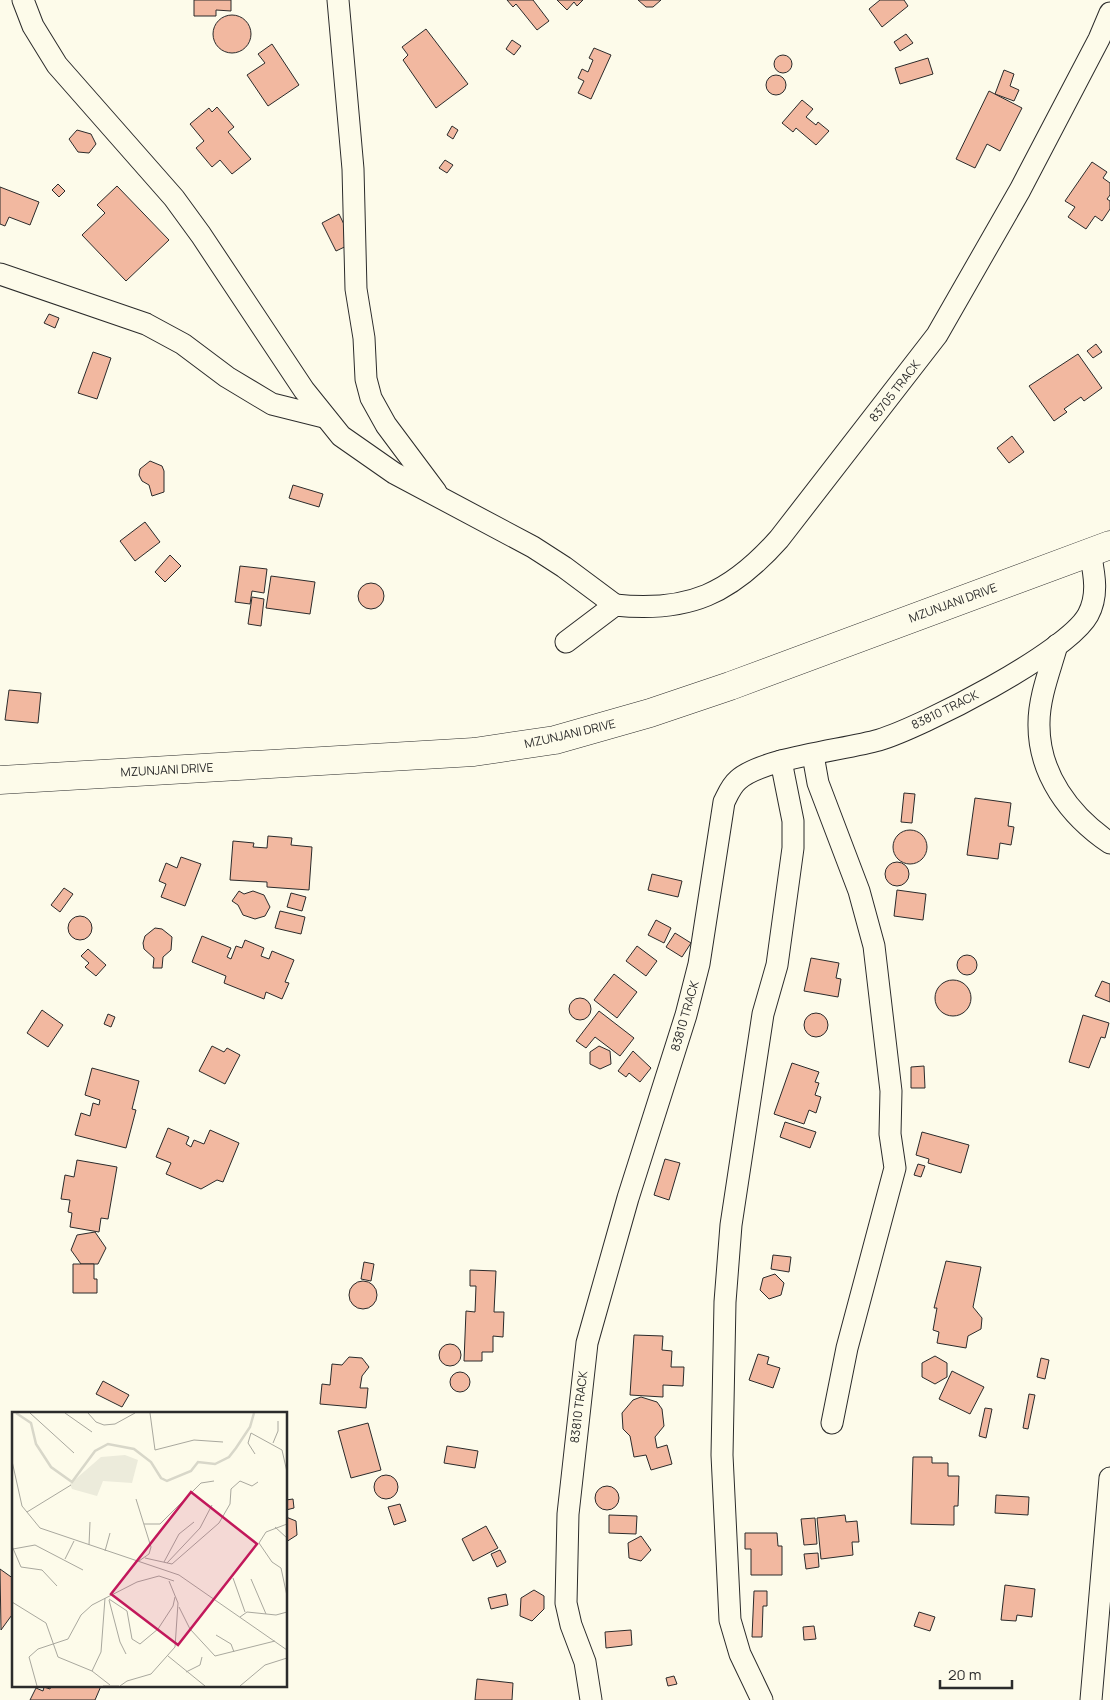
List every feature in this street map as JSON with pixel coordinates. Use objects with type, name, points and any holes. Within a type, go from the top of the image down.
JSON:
[{"type":"main road","name":"MZUNJANI DRIVE","points":[[0,780],[474,752],[555,740],[602,728],[703,695],[1100,549]]},
{"type":"street","points":[[23,0],[32,26],[57,65],[174,198],[304,390],[341,436],[366,456],[442,500],[541,552],[615,605],[566,642]]},
{"type":"street","points":[[338,0],[353,169],[356,290],[364,338],[366,379],[371,398],[386,425],[442,500]]},
{"type":"street","name":"83705 TRACK","points":[[615,605],[658,608],[685,603],[707,596],[744,574],[779,539],[937,335],[1024,182],[1099,39],[1110,13]]},
{"type":"street","points":[[0,274],[146,324],[183,344],[227,377],[272,404],[324,417]]},
{"type":"street","name":"83810 TRACK","points":[[591,1700],[584,1662],[571,1625],[566,1603],[568,1514],[587,1343],[626,1206],[686,1015],[699,964],[724,802],[731,786],[740,778],[781,761],[881,739],[922,722],[999,683],[1058,645],[1080,626],[1088,615],[1094,600],[1094,574],[1100,549]]},
{"type":"street","points":[[1058,645],[1042,700],[1039,723],[1045,762],[1053,782],[1070,808],[1088,829],[1110,843]]},
{"type":"street","points":[[813,755],[818,783],[859,891],[874,946],[891,1091],[890,1134],[895,1168],[847,1348],[832,1422]]},
{"type":"street","points":[[762,1700],[740,1654],[730,1620],[722,1455],[722,1398],[725,1302],[731,1225],[763,1014],[777,965],[793,848],[793,821],[781,761]]},
{"type":"street","points":[[1091,1700],[1110,1478]]},
{"type":"building","points":[[194,0],[231,0],[231,11],[216,10],[216,16],[194,16]]},
{"type":"building","points":[[507,0],[533,0],[549,21],[537,30],[516,4],[513,7]]},
{"type":"building","points":[[557,0],[583,0],[577,6],[574,2],[567,10]]},
{"type":"building","points":[[638,0],[661,0],[653,7],[646,7]]},
{"type":"building","points":[[880,0],[904,0],[908,6],[882,27],[869,9]]},
{"type":"building","points":[[232,15],[245,21],[251,34],[245,47],[232,53],[219,47],[213,34],[219,21]]},
{"type":"building","points":[[426,29],[468,84],[436,108],[403,60],[408,55],[402,47]]},
{"type":"building","points":[[906,34],[913,43],[900,51],[894,42]]},
{"type":"building","points":[[512,40],[521,46],[514,55],[506,49]]},
{"type":"building","points":[[272,44],[299,85],[268,106],[247,75],[265,63],[258,54]]},
{"type":"building","points":[[594,48],[611,55],[591,99],[578,93],[584,81],[578,78],[582,69],[588,72],[593,60],[589,58]]},
{"type":"building","points":[[783,55],[790,57],[792,64],[790,71],[783,73],[776,71],[774,64],[776,57]]},
{"type":"building","points":[[928,58],[933,74],[900,84],[895,68]]},
{"type":"building","points":[[1004,70],[1014,74],[1010,86],[1019,90],[1014,101],[995,94]]},
{"type":"building","points":[[776,75],[783,78],[786,85],[783,92],[776,95],[769,92],[766,85],[769,78]]},
{"type":"building","points":[[989,91],[1022,108],[1000,151],[987,144],[975,168],[956,159]]},
{"type":"building","points":[[802,100],[813,109],[806,117],[816,125],[818,122],[829,131],[816,145],[796,128],[793,132],[782,123]]},
{"type":"building","points":[[217,107],[234,127],[228,132],[251,159],[232,174],[220,160],[212,167],[196,148],[204,141],[190,124],[209,108],[212,112]]},
{"type":"building","points":[[452,126],[458,130],[453,139],[447,135]]},
{"type":"building","points":[[77,130],[91,134],[96,144],[89,153],[78,152],[69,139]]},
{"type":"building","points":[[445,160],[453,165],[447,173],[439,168]]},
{"type":"building","points":[[1092,162],[1107,172],[1103,178],[1110,183],[1110,195],[1107,199],[1110,201],[1110,209],[1102,221],[1095,216],[1086,229],[1068,217],[1075,207],[1065,201]]},
{"type":"building","points":[[58,184],[65,191],[59,197],[52,190]]},
{"type":"building","points":[[117,186],[169,240],[126,281],[82,235],[105,213],[97,205]]},
{"type":"building","points":[[0,187],[39,202],[30,225],[9,217],[5,226],[0,224]]},
{"type":"building","points":[[339,214],[353,243],[336,251],[322,223]]},
{"type":"building","points":[[49,314],[59,318],[55,328],[44,323]]},
{"type":"building","points":[[1096,344],[1102,352],[1093,358],[1087,351]]},
{"type":"building","points":[[93,352],[111,358],[97,399],[78,393]]},
{"type":"building","points":[[1078,354],[1102,388],[1084,401],[1081,397],[1064,409],[1067,412],[1054,421],[1029,386]]},
{"type":"building","points":[[1012,436],[1024,452],[1009,463],[997,448]]},
{"type":"building","points":[[150,461],[162,466],[164,471],[164,492],[152,496],[149,485],[142,481],[139,475],[140,469]]},
{"type":"building","points":[[293,485],[323,494],[319,507],[289,498]]},
{"type":"building","points":[[145,522],[160,542],[135,561],[120,541]]},
{"type":"building","points":[[170,555],[181,566],[165,582],[155,572]]},
{"type":"building","points":[[240,566],[267,569],[264,593],[252,591],[250,604],[235,602]]},
{"type":"building","points":[[271,576],[315,582],[310,614],[266,608]]},
{"type":"building","points":[[371,583],[380,587],[384,596],[380,605],[371,609],[362,605],[358,596],[362,587]]},
{"type":"building","points":[[252,597],[264,599],[261,626],[248,624]]},
{"type":"building","points":[[9,690],[41,693],[38,723],[5,720]]},
{"type":"building","points":[[904,793],[915,794],[912,823],[901,822]]},
{"type":"building","points":[[975,798],[1011,803],[1008,826],[1014,827],[1011,845],[1000,843],[998,859],[967,855]]},
{"type":"building","points":[[910,830],[917,831],[922,835],[926,840],[926,854],[922,859],[917,863],[910,864],[903,863],[898,859],[894,854],[893,847],[894,840],[898,835],[903,831]]},
{"type":"building","points":[[268,836],[292,838],[291,845],[312,847],[309,890],[267,887],[267,882],[230,880],[233,841],[254,843],[253,847],[267,848]]},
{"type":"building","points":[[181,857],[201,864],[185,906],[161,897],[166,884],[159,881],[166,863],[177,868]]},
{"type":"building","points":[[897,862],[902,863],[908,869],[908,879],[902,885],[897,886],[892,885],[886,879],[885,874],[886,869],[892,863]]},
{"type":"building","points":[[652,874],[682,881],[678,897],[648,890]]},
{"type":"building","points":[[64,888],[73,894],[60,912],[51,905]]},
{"type":"building","points":[[897,890],[926,894],[923,920],[894,916]]},
{"type":"building","points":[[239,891],[244,894],[253,891],[264,895],[270,907],[265,916],[255,919],[243,915],[238,905],[232,901]]},
{"type":"building","points":[[291,893],[306,897],[302,911],[287,907]]},
{"type":"building","points":[[280,911],[305,917],[301,934],[275,928]]},
{"type":"building","points":[[80,916],[89,919],[92,928],[89,937],[80,940],[71,937],[68,928],[71,919]]},
{"type":"building","points":[[656,920],[671,928],[664,943],[648,935]]},
{"type":"building","points":[[155,928],[162,929],[172,937],[171,950],[163,957],[162,968],[153,968],[154,958],[144,949],[145,936]]},
{"type":"building","points":[[675,933],[691,943],[682,957],[666,947]]},
{"type":"building","points":[[202,936],[231,948],[227,957],[231,959],[236,946],[242,948],[245,940],[264,948],[261,956],[269,959],[272,951],[294,960],[285,982],[289,983],[282,999],[266,992],[264,999],[224,983],[226,976],[192,962]]},
{"type":"building","points":[[637,946],[657,961],[646,976],[626,961]]},
{"type":"building","points":[[88,949],[106,965],[96,976],[85,967],[89,963],[81,956]]},
{"type":"building","points":[[967,955],[974,958],[977,965],[974,972],[967,975],[960,972],[957,965],[960,958]]},
{"type":"building","points":[[811,958],[839,963],[836,978],[841,979],[838,997],[804,991]]},
{"type":"building","points":[[614,974],[637,992],[617,1018],[594,1000]]},
{"type":"building","points":[[953,980],[960,981],[966,985],[970,991],[970,1005],[966,1011],[960,1015],[953,1016],[946,1015],[940,1011],[936,1005],[935,998],[936,991],[940,985],[946,981]]},
{"type":"building","points":[[1102,981],[1110,984],[1110,1002],[1095,996]]},
{"type":"building","points":[[580,998],[588,1001],[591,1009],[588,1017],[580,1020],[572,1017],[569,1009],[572,1001]]},
{"type":"building","points":[[42,1010],[63,1025],[48,1047],[27,1033]]},
{"type":"building","points":[[599,1011],[634,1038],[620,1056],[595,1037],[586,1048],[576,1041]]},
{"type":"building","points":[[816,1013],[824,1017],[828,1025],[824,1033],[816,1037],[808,1033],[804,1025],[808,1017]]},
{"type":"building","points":[[108,1014],[115,1017],[111,1027],[104,1024]]},
{"type":"building","points":[[1083,1015],[1109,1023],[1105,1038],[1101,1037],[1089,1068],[1069,1062]]},
{"type":"building","points":[[212,1046],[224,1052],[227,1048],[240,1055],[225,1084],[199,1071]]},
{"type":"building","points":[[599,1046],[610,1051],[611,1064],[600,1069],[590,1064],[590,1052]]},
{"type":"building","points":[[633,1051],[651,1068],[640,1082],[629,1073],[626,1077],[618,1071]]},
{"type":"building","points":[[792,1063],[819,1072],[815,1082],[819,1083],[815,1095],[821,1097],[816,1113],[809,1110],[804,1124],[774,1114]]},
{"type":"building","points":[[924,1066],[925,1088],[911,1088],[911,1067]]},
{"type":"building","points":[[92,1068],[139,1081],[132,1109],[136,1110],[126,1148],[75,1135],[81,1113],[90,1116],[93,1103],[99,1105],[100,1100],[85,1095]]},
{"type":"building","points":[[785,1122],[816,1132],[810,1148],[780,1137]]},
{"type":"building","points":[[168,1128],[189,1137],[186,1144],[191,1147],[194,1140],[204,1144],[210,1130],[239,1143],[223,1182],[217,1180],[201,1189],[166,1174],[171,1163],[156,1157]]},
{"type":"building","points":[[922,1132],[969,1145],[961,1173],[928,1163],[929,1159],[916,1155]]},
{"type":"building","points":[[665,1159],[680,1163],[669,1200],[654,1195]]},
{"type":"building","points":[[77,1160],[117,1167],[108,1219],[101,1218],[99,1232],[70,1227],[72,1213],[68,1212],[70,1200],[61,1199],[65,1175],[74,1177]]},
{"type":"building","points":[[918,1164],[925,1166],[921,1177],[914,1175]]},
{"type":"building","points":[[95,1232],[106,1248],[98,1264],[81,1264],[71,1250],[77,1235]]},
{"type":"building","points":[[773,1255],[791,1257],[789,1272],[771,1269]]},
{"type":"building","points":[[946,1261],[981,1267],[973,1307],[982,1318],[981,1329],[968,1336],[966,1348],[937,1343],[939,1332],[933,1330],[937,1308],[934,1308]]},
{"type":"building","points":[[364,1262],[374,1264],[371,1281],[361,1279]]},
{"type":"building","points":[[73,1264],[94,1264],[94,1279],[97,1279],[97,1293],[73,1293]]},
{"type":"building","points":[[470,1270],[496,1271],[494,1312],[504,1312],[503,1337],[493,1336],[493,1352],[482,1352],[482,1361],[464,1361],[466,1311],[475,1312],[476,1286],[470,1286]]},
{"type":"building","points":[[775,1274],[784,1283],[781,1295],[769,1299],[760,1290],[763,1278]]},
{"type":"building","points":[[363,1281],[373,1285],[377,1295],[373,1305],[363,1309],[353,1305],[349,1295],[353,1285]]},
{"type":"building","points":[[634,1335],[663,1336],[662,1350],[672,1351],[671,1367],[684,1367],[683,1386],[663,1385],[663,1397],[630,1395]]},
{"type":"building","points":[[450,1344],[458,1347],[461,1355],[458,1363],[450,1366],[442,1363],[439,1355],[442,1347]]},
{"type":"building","points":[[758,1354],[769,1357],[767,1364],[780,1368],[773,1388],[749,1380]]},
{"type":"building","points":[[935,1356],[947,1363],[947,1377],[935,1384],[922,1377],[922,1363]]},
{"type":"building","points":[[349,1357],[362,1358],[369,1367],[362,1376],[360,1388],[368,1388],[366,1408],[320,1404],[322,1384],[330,1385],[332,1364],[342,1365]]},
{"type":"building","points":[[1041,1358],[1049,1360],[1045,1379],[1037,1377]]},
{"type":"building","points":[[952,1371],[984,1387],[970,1414],[939,1399]]},
{"type":"building","points":[[460,1372],[467,1375],[470,1382],[467,1389],[460,1392],[453,1389],[450,1382],[453,1375]]},
{"type":"building","points":[[103,1381],[129,1395],[122,1407],[96,1394]]},
{"type":"building","points":[[1029,1394],[1035,1395],[1028,1429],[1023,1428]]},
{"type":"building","points":[[641,1397],[657,1402],[662,1409],[664,1426],[655,1437],[657,1448],[667,1445],[672,1464],[651,1470],[646,1455],[634,1457],[630,1436],[623,1429],[622,1413],[633,1400]]},
{"type":"building","points":[[985,1408],[992,1409],[986,1438],[979,1436]]},
{"type":"building","points":[[368,1423],[381,1470],[351,1478],[338,1431]]},
{"type":"building","points":[[447,1446],[478,1451],[475,1468],[444,1463]]},
{"type":"building","points":[[913,1457],[932,1457],[932,1463],[948,1463],[948,1476],[959,1476],[958,1506],[954,1506],[954,1525],[911,1524]]},
{"type":"building","points":[[386,1475],[394,1479],[398,1487],[394,1495],[386,1499],[378,1495],[374,1487],[378,1479]]},
{"type":"building","points":[[607,1486],[612,1487],[618,1493],[618,1503],[612,1509],[607,1510],[602,1509],[596,1503],[595,1498],[596,1493],[602,1487]]},
{"type":"building","points":[[996,1495],[1029,1497],[1028,1515],[995,1513]]},
{"type":"building","points":[[293,1499],[294,1508],[288,1510],[288,1500]]},
{"type":"building","points":[[400,1504],[406,1521],[394,1525],[388,1507]]},
{"type":"building","points":[[609,1515],[637,1516],[636,1534],[609,1533]]},
{"type":"building","points":[[845,1515],[846,1522],[857,1521],[859,1542],[852,1542],[853,1555],[821,1559],[817,1518]]},
{"type":"building","points":[[288,1518],[296,1521],[297,1535],[288,1541]]},
{"type":"building","points":[[815,1518],[817,1544],[804,1545],[801,1519]]},
{"type":"building","points":[[486,1526],[498,1548],[473,1561],[462,1539]]},
{"type":"building","points":[[745,1533],[777,1533],[778,1546],[782,1546],[782,1575],[751,1575],[751,1549],[745,1549]]},
{"type":"building","points":[[641,1536],[651,1550],[641,1561],[629,1558],[628,1543]]},
{"type":"building","points":[[500,1550],[506,1562],[497,1567],[491,1554]]},
{"type":"building","points":[[818,1553],[819,1567],[806,1569],[804,1554]]},
{"type":"building","points":[[0,1569],[12,1578],[12,1615],[1,1630]]},
{"type":"building","points":[[1005,1585],[1035,1589],[1032,1617],[1017,1615],[1016,1621],[1001,1620]]},
{"type":"building","points":[[534,1590],[544,1596],[544,1609],[532,1621],[520,1616],[521,1598]]},
{"type":"building","points":[[754,1591],[767,1591],[767,1606],[763,1606],[762,1637],[752,1637]]},
{"type":"building","points":[[506,1594],[508,1605],[491,1609],[488,1598]]},
{"type":"building","points":[[919,1612],[935,1617],[930,1631],[914,1626]]},
{"type":"building","points":[[814,1626],[816,1639],[804,1640],[803,1627]]},
{"type":"building","points":[[631,1630],[632,1645],[606,1648],[605,1632]]},
{"type":"building","points":[[674,1676],[677,1684],[668,1686],[666,1678]]},
{"type":"building","points":[[477,1679],[513,1683],[512,1700],[475,1700]]},
{"type":"building","points":[[36,1688],[43,1691],[44,1688],[100,1688],[95,1700],[30,1700]]}]
